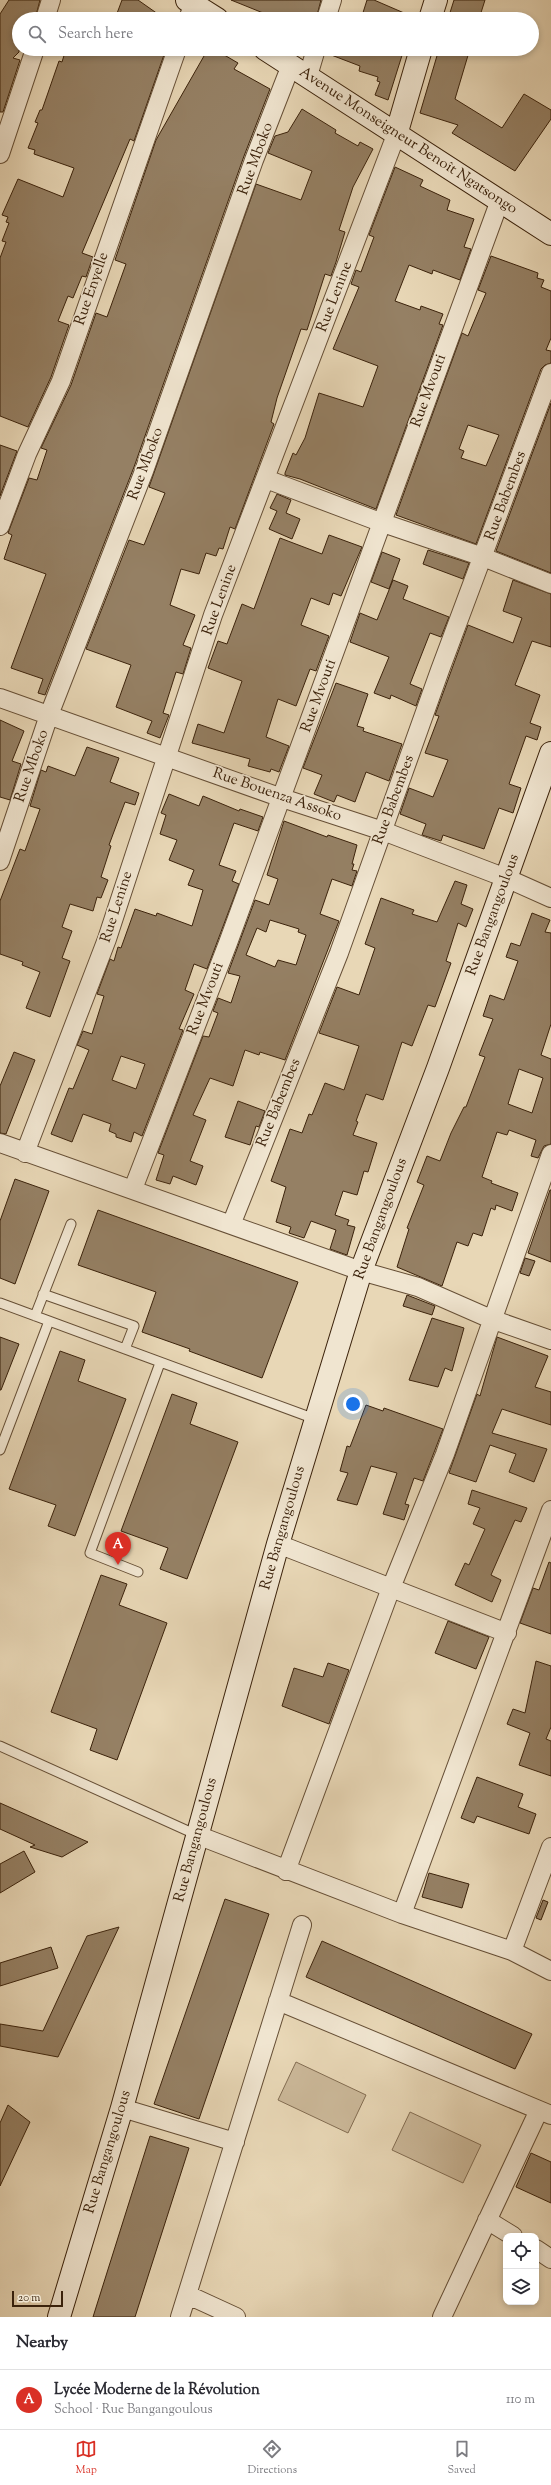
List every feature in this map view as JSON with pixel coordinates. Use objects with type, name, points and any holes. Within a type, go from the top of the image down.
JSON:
[{"type":"street","points":[[47,12],[51,0]]},
{"type":"street","points":[[328,12],[332,0]]},
{"type":"street","points":[[432,12],[436,0]]},
{"type":"street","points":[[191,6],[203,12]]},
{"type":"street","points":[[0,154],[33,56]]},
{"type":"street","name":"Rue Enyelle","points":[[0,526],[27,454],[61,381],[175,56]]},
{"type":"street","name":"Avenue Monseigneur Benoît Ngatsongo","points":[[276,56],[551,234]]},
{"type":"street","name":"Rue Mboko","points":[[0,861],[49,715],[144,471],[254,160],[299,71],[311,56]]},
{"type":"street","name":"Rue Lenine","points":[[26,1153],[107,939],[214,615],[396,135],[419,56]]},
{"type":"street","name":"Rue Mvouti","points":[[133,1189],[282,798],[380,522],[500,200]]},
{"type":"street","name":"Rue Babembes","points":[[231,1225],[339,953],[440,670],[551,373]]},
{"type":"street","points":[[266,478],[380,522],[483,557],[551,584]]},
{"type":"street","name":"Rue Bouenza Assoko","points":[[0,698],[166,758],[383,831],[506,878],[551,898]]},
{"type":"street","name":"Rue Bangangoulous","points":[[58,2317],[122,2108],[278,1544],[361,1271],[438,1068],[551,753]]},
{"type":"street","points":[[0,1143],[361,1271],[418,1287],[491,1319],[551,1340]]},
{"type":"street","points":[[286,1870],[391,1588],[445,1454],[491,1319],[551,1154]]},
{"type":"street","points":[[402,1914],[551,1510]]},
{"type":"street","points":[[278,1544],[506,1633]]},
{"type":"street","points":[[197,1835],[402,1914],[512,1951],[551,1971]]},
{"type":"street","points":[[512,1951],[551,1848]]},
{"type":"street","points":[[180,2317],[302,1925]]},
{"type":"street","points":[[278,2001],[545,2112],[487,2220],[442,2317]]},
{"type":"street","points":[[122,2108],[235,2142]]},
{"type":"street","points":[[487,2220],[509,2233]]},
{"type":"street","points":[[539,2251],[551,2259]]},
{"type":"street","points":[[188,2295],[236,2317]]},
{"type":"lane","points":[[35,1316],[71,1224]]},
{"type":"lane","points":[[43,1294],[134,1326],[125,1350]]},
{"type":"lane","points":[[0,1303],[315,1419]]},
{"type":"lane","points":[[0,1450],[49,1321]]},
{"type":"lane","points":[[138,1572],[90,1554],[160,1362]]},
{"type":"lane","points":[[0,1746],[197,1835]]},
{"type":"shaded area","points":[[296,2062],[366,2095],[348,2133],[278,2100]]},
{"type":"shaded area","points":[[410,2112],[481,2145],[463,2183],[392,2150]]},
{"type":"building","points":[[9,0],[40,0],[37,12],[12,12],[12,56],[15,56],[13,58],[20,60],[3,112],[0,112],[0,14]]},
{"type":"building","points":[[122,0],[138,0],[155,12],[118,12]]},
{"type":"building","points":[[231,0],[321,0],[318,12],[261,12]]},
{"type":"building","points":[[367,0],[374,0],[402,12],[363,12]]},
{"type":"building","points":[[454,0],[485,0],[481,12],[450,12]]},
{"type":"building","points":[[64,56],[164,56],[134,141],[130,139],[82,253],[93,257],[86,277],[82,276],[73,298],[68,296],[58,321],[69,325],[51,377],[28,427],[0,416],[0,258],[6,242],[2,241],[9,223],[6,222],[8,217],[2,215],[18,179],[63,197],[74,168],[34,154],[35,150],[28,148],[38,123],[35,122],[40,110],[42,110],[59,61],[62,62]]},
{"type":"building","points":[[204,56],[226,56],[238,63],[234,69],[270,89],[244,156],[134,467],[45,695],[38,693],[43,679],[11,668],[46,574],[4,559],[12,535],[8,533],[29,478],[37,480],[47,450],[41,448],[71,385],[96,313],[107,317],[126,264],[115,260],[156,140]]},
{"type":"building","points":[[334,56],[402,56],[388,100],[375,95],[380,82],[377,81],[378,77],[359,71],[360,66]]},
{"type":"building","points":[[437,56],[468,56],[455,99],[502,128],[524,94],[551,110],[551,119],[515,171],[452,133],[458,125],[420,113]]},
{"type":"building","points":[[302,109],[336,130],[335,133],[358,146],[360,142],[373,149],[353,187],[339,230],[345,232],[331,276],[325,274],[307,330],[301,329],[277,398],[271,422],[274,424],[235,529],[230,527],[223,549],[219,548],[216,556],[206,553],[199,574],[181,569],[170,605],[195,615],[183,645],[191,648],[183,674],[176,672],[163,713],[169,715],[160,738],[147,733],[152,721],[116,707],[131,665],[86,649],[129,540],[144,545],[165,493],[149,487],[256,184],[301,200],[312,171],[268,153],[275,136],[288,132]]},
{"type":"building","points":[[395,167],[423,180],[420,186],[450,200],[447,210],[474,219],[464,247],[471,249],[460,280],[433,270],[432,274],[409,265],[395,301],[420,310],[421,306],[443,314],[439,324],[443,325],[376,509],[300,479],[285,475],[285,473],[293,453],[296,455],[305,438],[319,393],[363,407],[378,366],[333,349],[359,287],[351,284],[356,270],[361,272],[374,237],[369,235]]},
{"type":"building","points":[[491,256],[538,273],[537,278],[544,280],[541,287],[551,291],[551,338],[546,350],[551,351],[551,363],[545,365],[541,369],[476,544],[396,515],[462,333],[468,336],[486,293],[478,290]],"holes":[[[468,425],[499,435],[486,466],[461,458],[464,451],[459,449]]]},
{"type":"building","points":[[551,403],[551,573],[496,551]]},
{"type":"building","points":[[0,445],[17,451],[0,496]]},
{"type":"building","points":[[277,494],[291,500],[286,513],[300,519],[292,539],[269,529],[277,511],[270,508]]},
{"type":"building","points":[[329,535],[362,547],[341,596],[333,593],[329,605],[311,598],[301,625],[329,636],[316,671],[310,669],[296,706],[278,699],[266,737],[289,746],[279,772],[271,769],[270,772],[248,766],[250,759],[192,743],[198,724],[224,733],[242,681],[208,668],[218,641],[227,644],[242,604],[254,609],[280,538],[322,554]]},
{"type":"building","points":[[428,550],[469,563],[463,579],[423,564]]},
{"type":"building","points":[[382,552],[400,559],[389,589],[371,582]]},
{"type":"building","points":[[393,580],[408,586],[403,599],[449,617],[441,637],[430,633],[410,684],[422,689],[416,706],[391,695],[390,699],[374,693],[389,657],[350,642],[360,613],[377,620]]},
{"type":"building","points":[[513,580],[551,594],[551,647],[532,641],[515,685],[540,695],[530,723],[541,727],[537,740],[526,736],[509,784],[521,788],[513,813],[499,808],[484,849],[443,835],[441,841],[422,835],[426,824],[400,814],[409,788],[433,797],[448,760],[425,753],[439,716],[435,715],[468,625],[513,643],[522,618],[503,611]]},
{"type":"building","points":[[336,683],[368,694],[357,726],[364,728],[363,731],[402,744],[389,781],[366,772],[355,802],[337,795],[334,802],[314,794],[322,775],[303,768]]},
{"type":"building","points":[[0,720],[24,731],[12,761],[21,764],[10,800],[0,797]]},
{"type":"building","points":[[87,747],[119,758],[110,782],[139,793],[135,805],[125,802],[109,845],[111,846],[101,877],[108,880],[101,898],[97,897],[93,911],[70,904],[62,927],[72,931],[62,958],[70,961],[50,1017],[26,1008],[40,972],[22,965],[23,962],[0,954],[0,901],[20,849],[25,851],[40,809],[30,806],[41,770],[46,772],[48,766],[75,776]]},
{"type":"building","points":[[169,794],[199,806],[203,796],[239,811],[240,809],[263,817],[258,831],[234,823],[219,865],[236,871],[232,881],[239,884],[207,969],[194,964],[185,990],[194,994],[179,1029],[183,1030],[142,1136],[134,1132],[131,1142],[116,1137],[116,1134],[109,1131],[111,1124],[83,1114],[72,1142],[51,1134],[69,1088],[73,1089],[89,1050],[77,1045],[83,1031],[92,1034],[104,996],[97,994],[110,959],[114,961],[118,947],[121,948],[135,909],[156,916],[157,913],[192,926],[203,890],[188,885],[194,870],[169,860],[177,840],[160,834],[166,815],[161,813]],"holes":[[[121,1056],[145,1064],[136,1089],[112,1080]]]},
{"type":"building","points":[[284,821],[327,837],[328,835],[357,845],[352,870],[357,871],[352,886],[332,879],[320,914],[339,921],[285,1060],[260,1052],[259,1055],[245,1050],[233,1086],[210,1078],[193,1115],[206,1120],[190,1161],[203,1166],[196,1185],[173,1176],[170,1184],[156,1180],[164,1155],[158,1153],[203,1036],[209,1037],[218,1013],[213,1011],[218,998],[231,1003],[240,976],[228,973],[255,900],[269,905],[278,879],[267,875]],"holes":[[[270,920],[299,929],[298,932],[306,935],[296,965],[278,960],[275,967],[246,955],[257,928],[266,932]]]},
{"type":"building","points":[[455,881],[467,885],[461,904],[473,909],[466,927],[458,923],[446,961],[451,963],[435,1007],[428,1005],[412,1046],[402,1042],[383,1100],[366,1094],[356,1121],[358,1122],[353,1135],[377,1143],[368,1172],[364,1171],[357,1195],[343,1191],[335,1215],[349,1220],[347,1225],[355,1227],[347,1255],[330,1249],[336,1230],[311,1221],[304,1238],[289,1233],[291,1227],[276,1222],[286,1187],[271,1181],[290,1129],[302,1133],[309,1114],[312,1115],[325,1083],[344,1090],[359,1046],[319,1033],[337,987],[359,995],[375,948],[365,944],[381,898],[414,910],[412,914],[437,922]]},
{"type":"building","points":[[532,913],[550,920],[545,932],[551,933],[551,1024],[541,1055],[551,1059],[551,1144],[544,1146],[538,1158],[531,1156],[536,1140],[509,1130],[507,1135],[497,1132],[482,1177],[492,1181],[491,1183],[518,1193],[512,1211],[496,1205],[495,1210],[491,1208],[482,1236],[473,1233],[468,1246],[457,1242],[442,1286],[397,1267],[409,1229],[407,1228],[424,1185],[417,1182],[427,1156],[440,1161],[451,1133],[464,1107],[466,1107],[485,1057],[479,1055],[493,1019],[483,1016],[490,995],[504,1000],[518,961],[506,957],[511,943],[520,946]],"holes":[[[519,1069],[543,1078],[532,1113],[508,1104]]]},
{"type":"building","points":[[14,1052],[35,1060],[6,1134],[0,1133],[0,1086]]},
{"type":"building","points":[[238,1101],[265,1111],[259,1127],[256,1126],[250,1145],[225,1137]]},
{"type":"building","points":[[15,1179],[49,1191],[15,1284],[0,1278],[0,1221]]},
{"type":"building","points":[[551,1190],[551,1262],[528,1253]]},
{"type":"building","points":[[98,1210],[298,1282],[262,1378],[189,1351],[190,1349],[142,1332],[156,1292],[78,1265]]},
{"type":"building","points":[[525,1258],[535,1261],[529,1276],[520,1273]]},
{"type":"building","points":[[407,1295],[435,1306],[432,1315],[403,1306]]},
{"type":"building","points":[[432,1318],[464,1328],[452,1371],[445,1368],[438,1387],[409,1380]]},
{"type":"building","points":[[0,1337],[19,1344],[1,1390],[0,1390]]},
{"type":"building","points":[[497,1337],[548,1356],[535,1387],[551,1392],[551,1425],[502,1409],[492,1433],[547,1449],[534,1482],[509,1472],[516,1454],[490,1445],[476,1482],[449,1473],[477,1394],[480,1396]]},
{"type":"building","points":[[60,1351],[85,1360],[78,1381],[126,1399],[75,1536],[48,1526],[56,1505],[9,1489]]},
{"type":"building","points":[[172,1394],[197,1403],[190,1424],[238,1442],[187,1579],[160,1569],[168,1548],[121,1531]]},
{"type":"building","points":[[366,1405],[383,1411],[384,1408],[443,1429],[423,1481],[414,1478],[405,1504],[409,1505],[404,1520],[383,1514],[397,1473],[371,1466],[357,1505],[337,1500],[348,1473],[340,1471],[347,1446],[350,1447]]},
{"type":"building","points":[[472,1490],[527,1508],[521,1522],[515,1520],[491,1575],[501,1580],[492,1602],[455,1585],[465,1563],[469,1565],[485,1529],[473,1524],[480,1508],[468,1504]]},
{"type":"building","points":[[549,1562],[551,1563],[551,1634],[520,1623],[533,1588],[539,1590]]},
{"type":"building","points":[[101,1575],[127,1584],[119,1605],[167,1623],[117,1760],[90,1750],[97,1729],[51,1712]]},
{"type":"building","points":[[448,1621],[489,1637],[476,1669],[435,1653]]},
{"type":"building","points":[[536,1661],[551,1666],[551,1727],[546,1739],[551,1741],[551,1776],[519,1765],[530,1733],[507,1724],[513,1709],[525,1713]]},
{"type":"building","points":[[328,1663],[349,1670],[329,1724],[282,1706],[294,1668],[323,1677]]},
{"type":"building","points":[[477,1777],[523,1794],[518,1807],[536,1814],[529,1834],[477,1816],[474,1823],[461,1818]]},
{"type":"building","points":[[0,1803],[88,1842],[62,1857],[30,1847],[35,1845],[0,1829]]},
{"type":"building","points":[[24,1851],[35,1872],[0,1893],[0,1864]]},
{"type":"building","points":[[429,1873],[469,1884],[462,1908],[422,1897]]},
{"type":"building","points":[[225,1899],[269,1914],[199,2119],[154,2104]]},
{"type":"building","points":[[543,1900],[548,1902],[541,1920],[536,1918]]},
{"type":"building","points":[[119,1927],[58,2057],[0,2046],[0,2024],[43,2031],[87,1936]]},
{"type":"building","points":[[322,1941],[532,2034],[515,2069],[306,1977]]},
{"type":"building","points":[[51,1947],[58,1968],[0,1986],[0,1963]]},
{"type":"building","points":[[8,2105],[30,2122],[0,2186],[0,2123]]},
{"type":"building","points":[[150,2136],[189,2148],[135,2317],[93,2317]]},
{"type":"building","points":[[531,2153],[551,2162],[551,2203],[516,2187]]},
{"type":"place","name":"Lycée Moderne de la Révolution","points":[[118,1565]]}]
